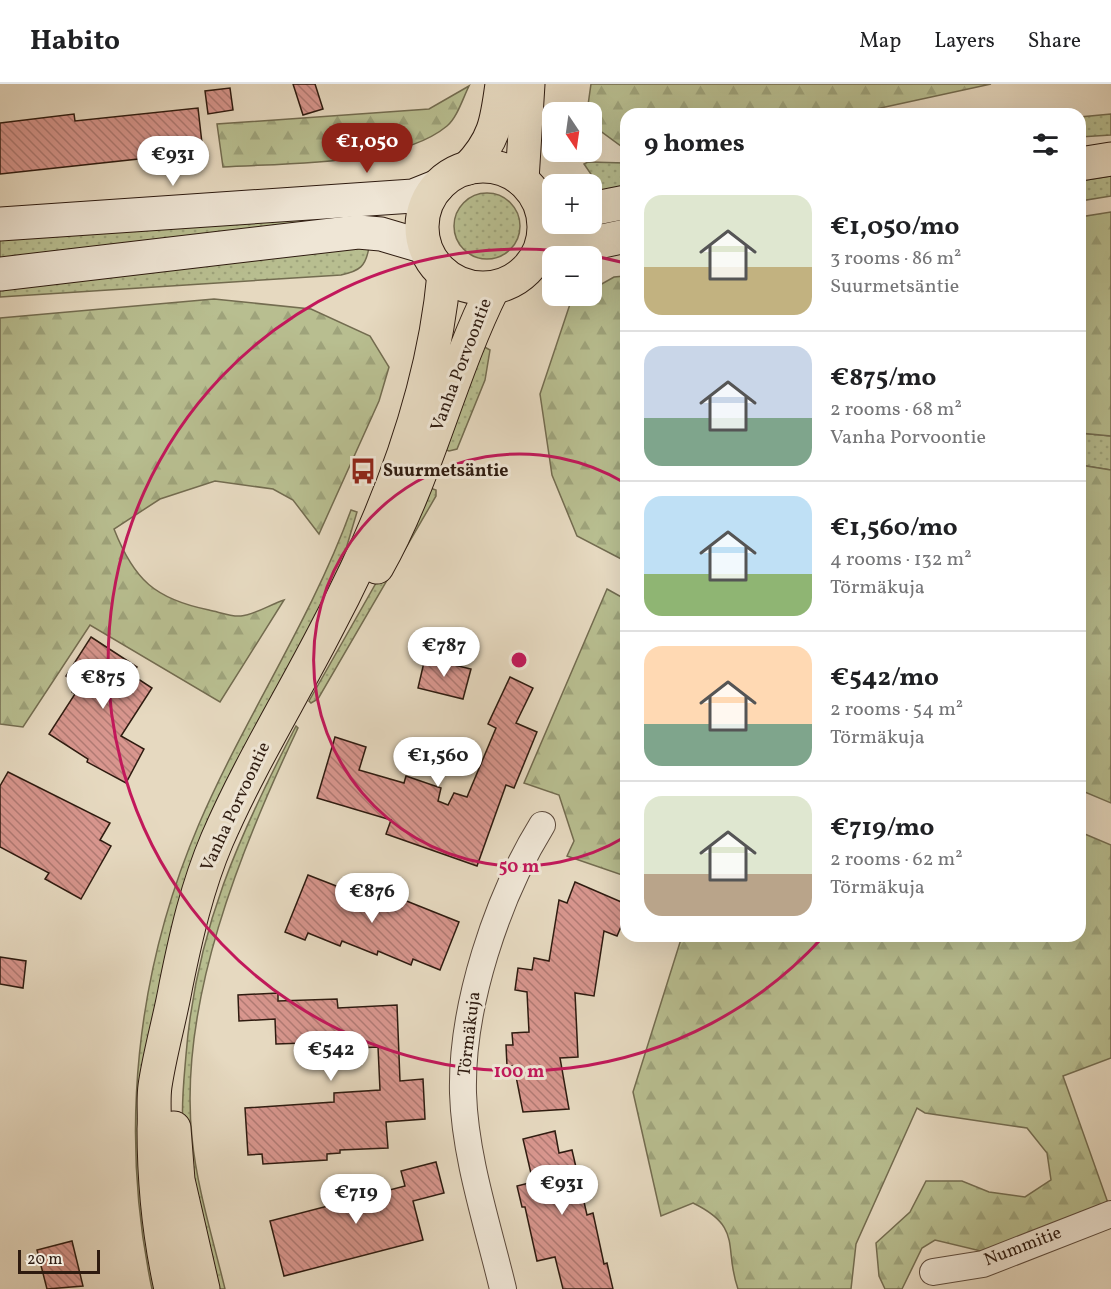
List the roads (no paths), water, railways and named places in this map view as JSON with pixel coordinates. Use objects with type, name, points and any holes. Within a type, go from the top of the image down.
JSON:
[{"type":"main road","points":[[0,224],[413,196],[438,186],[451,176],[468,168],[484,152],[497,125],[502,84]]},
{"type":"main road","points":[[438,186],[427,203],[423,222],[425,247],[432,261],[444,274],[464,285],[492,288],[513,281],[527,270],[538,255],[543,239],[544,221],[538,196],[528,84]]},
{"type":"main road","points":[[1086,163],[1111,159]]},
{"type":"main road","points":[[468,168],[490,167],[508,172],[538,196]]},
{"type":"main road","points":[[602,207],[620,203]]},
{"type":"main road","points":[[0,274],[358,232],[381,234],[425,247]]},
{"type":"main road","points":[[538,255],[620,237]]},
{"type":"main road","name":"Vanha Porvoontie","points":[[171,1289],[161,1246],[154,1179],[155,1087],[190,915],[216,841],[285,704],[327,629],[362,555],[405,448],[430,369],[440,323],[444,274]]},
{"type":"main road","name":"Vanha Porvoontie","points":[[327,629],[378,566],[406,513],[470,333],[492,288]]},
{"type":"main road","name":"Vanha Porvoontie","points":[[167,1031],[178,1180],[203,1289]]},
{"type":"street","name":"Törmäkuja","points":[[503,1289],[472,1156],[463,1093],[466,1037],[476,982],[508,890],[519,862],[542,825]]},
{"type":"street","name":"Nummitie","points":[[933,1272],[983,1264],[1111,1214]]},
{"type":"place","name":"Suurmetsäntie","points":[[363,471]]}]
